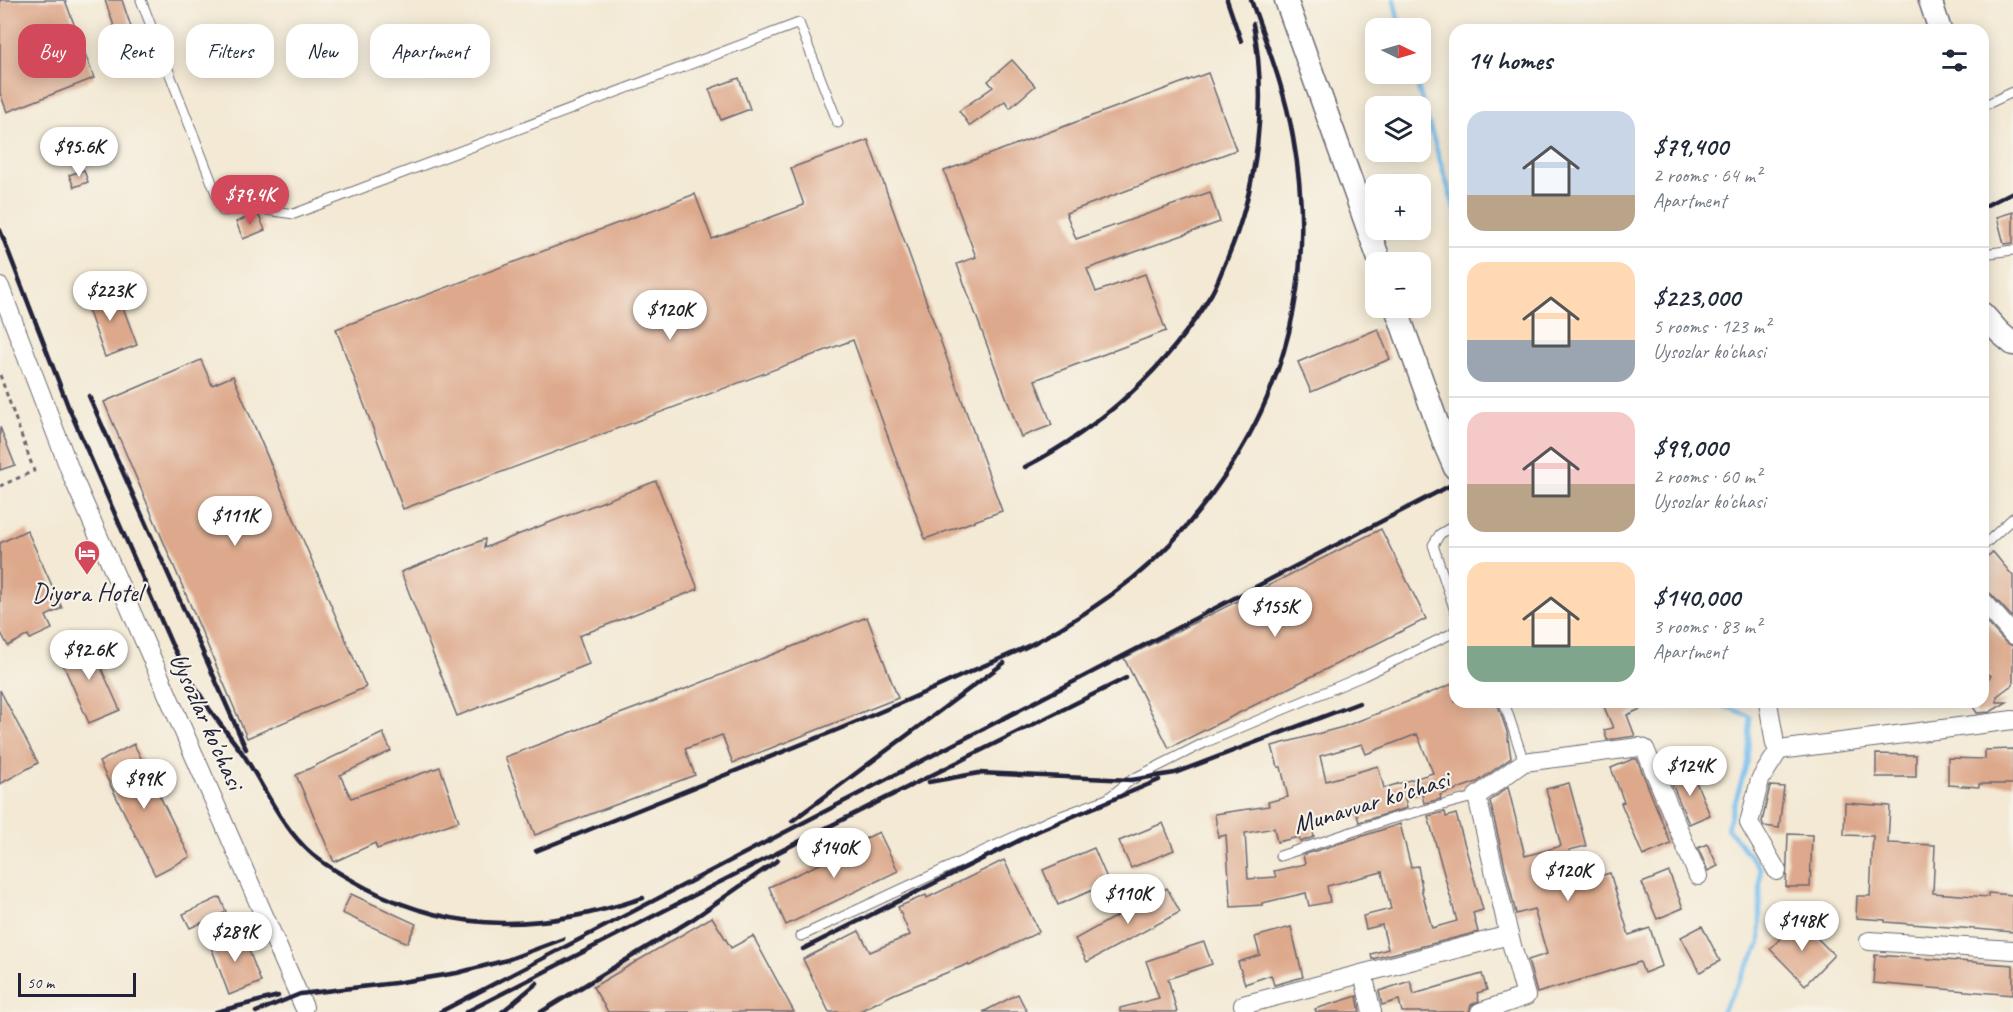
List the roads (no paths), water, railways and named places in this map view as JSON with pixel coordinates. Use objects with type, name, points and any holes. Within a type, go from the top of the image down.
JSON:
[{"type":"street","points":[[1286,0],[1376,252]]},
{"type":"street","points":[[1930,0],[1939,24]]},
{"type":"street","name":"Uysozlar ko'chasi","points":[[0,286],[73,478],[305,1010]]},
{"type":"street","points":[[1399,318],[1449,456]]},
{"type":"street","points":[[1989,321],[2013,344]]},
{"type":"street","points":[[1989,608],[2013,635]]},
{"type":"street","points":[[1769,708],[1775,744],[1779,750]]},
{"type":"street","points":[[1779,750],[2013,720]]},
{"type":"street","name":"Munavvar ko'chasi","points":[[1480,1012],[1526,996],[1477,796],[1524,762],[1639,747],[1645,749],[1698,876]]},
{"type":"street","points":[[1777,871],[1749,823],[1760,780],[1779,750]]},
{"type":"street","points":[[1243,1005],[1509,934]]},
{"type":"street","points":[[1869,941],[2013,950]]},
{"type":"street","points":[[1363,974],[1372,1012]]},
{"type":"lane","points":[[141,0],[223,212],[252,208],[294,214],[799,23],[838,123]]},
{"type":"lane","points":[[1989,103],[2013,92]]},
{"type":"lane","points":[[1989,253],[2013,250]]},
{"type":"lane","points":[[1989,540],[2013,518]]},
{"type":"lane","points":[[1449,529],[1440,534],[1433,545],[1449,593]]},
{"type":"lane","points":[[801,936],[1048,821],[1107,799],[1131,780],[1204,742],[1363,675],[1449,635]]},
{"type":"lane","points":[[1506,708],[1524,762]]},
{"type":"lane","name":"Munavvar ko'chasi","points":[[1280,856],[1387,820],[1477,796]]},
{"type":"waterway","points":[[1394,0],[1398,18]]},
{"type":"waterway","points":[[1417,84],[1449,190]]},
{"type":"waterway","points":[[1722,1012],[1760,944],[1760,868],[1727,828],[1748,760],[1750,716],[1729,708]]},
{"type":"railway","points":[[1227,0],[1241,41]]},
{"type":"railway","points":[[536,851],[848,725],[1017,652],[1059,629],[1109,597],[1158,556],[1193,519],[1223,478],[1247,439],[1267,398],[1282,357],[1293,315],[1299,272],[1301,228],[1299,183],[1290,119],[1251,0]]},
{"type":"railway","points":[[1025,467],[1081,433],[1131,393],[1175,346],[1214,289],[1238,231],[1253,173],[1260,113],[1260,83],[1253,24]]},
{"type":"railway","points":[[1989,204],[2013,192]]},
{"type":"railway","points":[[0,230],[68,406],[171,643],[214,716],[245,757],[283,821],[301,844],[338,873],[366,888],[401,904],[469,921],[537,922],[572,917],[643,898]]},
{"type":"railway","points":[[89,396],[246,749]]},
{"type":"railway","points":[[440,1012],[1449,486]]},
{"type":"railway","points":[[792,821],[1004,663]]},
{"type":"railway","points":[[466,1012],[1126,678]]},
{"type":"railway","points":[[929,782],[979,773],[1131,780],[1175,773],[1359,703]]},
{"type":"railway","points":[[803,949],[1038,831],[1159,780]]},
{"type":"railway","points":[[541,1012],[693,919],[778,860]]},
{"type":"railway","points":[[256,1012],[300,994],[457,973],[507,960],[563,939]]},
{"type":"railway","points":[[502,1012],[537,983]]},
{"type":"railway","points":[[216,1012],[278,996]]},
{"type":"place","name":"Diyora Hotel","points":[[87,576]]}]
